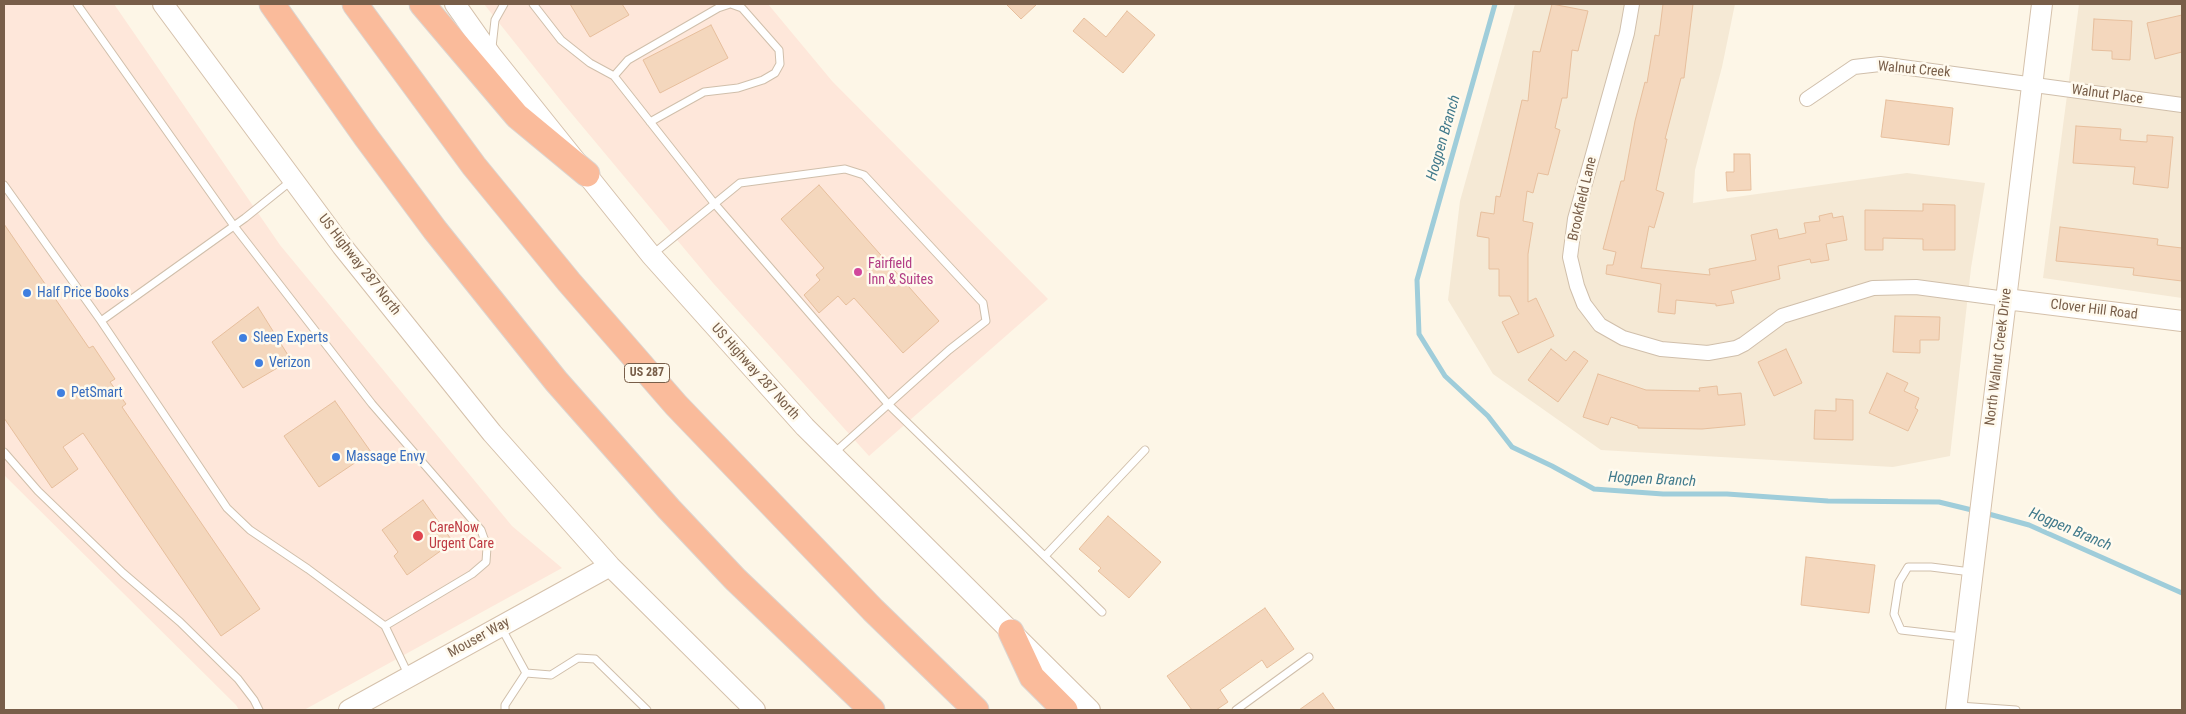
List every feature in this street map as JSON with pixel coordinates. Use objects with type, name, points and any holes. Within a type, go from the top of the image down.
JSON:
[{"type":"highway","points":[[272,4],[366,137],[435,230],[556,381],[669,509],[735,580],[872,710]]},
{"type":"highway","name":"US 287","points":[[355,4],[474,166],[569,282],[670,398],[873,610],[976,710]]},
{"type":"highway","points":[[422,4],[517,116],[587,174]]},
{"type":"highway","points":[[1011,632],[1032,677],[1066,710]]},
{"type":"main road","name":"US Highway 287 North","points":[[163,4],[342,246],[492,433],[610,566],[755,710]]},
{"type":"main road","name":"US Highway 287 North","points":[[455,4],[491,55],[652,256],[805,428],[1090,710]]},
{"type":"main road","name":"North Walnut Creek Drive","points":[[1956,708],[2042,4]]},
{"type":"main road","name":"Clover Hill Road","points":[[2006,299],[2182,321]]},
{"type":"main road","name":"Mouser Way","points":[[349,710],[610,566]]},
{"type":"street","name":"Brookfield Lane","points":[[1632,4],[1627,33],[1576,219],[1570,256],[1577,286],[1584,304],[1600,325],[1623,338],[1661,349],[1708,352],[1736,348],[1782,316],[1873,288],[1916,287],[2006,299]]},
{"type":"street","name":"Walnut Creek","points":[[1807,99],[1854,67],[1880,64],[2031,84]]},
{"type":"street","name":"Walnut Place","points":[[2031,84],[2182,105]]},
{"type":"lane","points":[[77,4],[234,226],[372,404],[480,530],[487,547],[486,562],[472,574],[385,626]]},
{"type":"lane","points":[[491,55],[495,20],[504,4]]},
{"type":"lane","points":[[534,4],[561,40],[590,63],[614,76],[714,203],[888,404],[1102,612]]},
{"type":"lane","points":[[614,76],[628,60],[718,8],[730,4],[742,8],[779,50],[780,64],[775,73],[763,80],[738,88],[704,92],[650,122]]},
{"type":"lane","points":[[652,256],[740,183],[845,168],[864,175],[983,303],[986,320],[949,350],[832,455]]},
{"type":"lane","points":[[101,320],[234,226],[293,179]]},
{"type":"lane","points":[[4,185],[101,320],[227,508],[250,530],[385,626],[409,677]]},
{"type":"lane","points":[[1045,556],[1145,450]]},
{"type":"lane","points":[[4,452],[38,491],[123,573],[180,622],[238,679],[260,710]]},
{"type":"lane","points":[[1964,637],[1901,630],[1894,614],[1899,582],[1908,568],[1931,567],[1972,572]]},
{"type":"lane","points":[[501,626],[526,673]]},
{"type":"lane","points":[[1236,710],[1309,657]]},
{"type":"lane","points":[[526,673],[551,676],[578,658],[595,659],[647,710]]},
{"type":"lane","points":[[505,710],[505,705],[526,673]]},
{"type":"lane","points":[[1956,708],[2016,710]]},
{"type":"shaded area","points":[[4,4],[114,4],[280,245],[512,526],[562,568],[304,710],[239,710],[4,475]]},
{"type":"shaded area","points":[[484,4],[768,4],[832,81],[1048,299],[869,456],[713,283],[562,102]]},
{"type":"shaded area","points":[[1515,4],[1735,4],[1722,67],[1695,170],[1693,203],[1907,173],[1985,183],[1971,268],[1950,456],[1893,467],[1601,450],[1493,374],[1448,300],[1460,201]]},
{"type":"shaded area","points":[[2079,4],[2182,4],[2182,298],[2043,278]]},
{"type":"building","points":[[570,4],[622,4],[629,15],[590,37]]},
{"type":"building","points":[[1006,4],[1037,4],[1021,19]]},
{"type":"building","points":[[1552,4],[1588,11],[1578,51],[1572,50],[1567,98],[1562,98],[1555,128],[1560,130],[1548,175],[1538,173],[1533,193],[1527,191],[1523,221],[1533,223],[1528,254],[1528,302],[1536,298],[1554,336],[1518,353],[1502,322],[1519,314],[1510,296],[1499,296],[1499,269],[1489,269],[1489,238],[1477,236],[1481,212],[1494,214],[1496,196],[1500,197],[1522,100],[1528,101],[1533,51],[1540,52]]},
{"type":"building","points":[[1663,4],[1693,4],[1684,78],[1681,78],[1665,139],[1667,139],[1656,190],[1664,193],[1654,228],[1649,226],[1641,268],[1710,275],[1709,269],[1756,260],[1751,235],[1777,229],[1779,239],[1806,233],[1804,223],[1820,221],[1819,216],[1832,213],[1833,218],[1843,216],[1847,240],[1826,244],[1829,260],[1811,263],[1810,259],[1778,266],[1780,279],[1731,291],[1734,303],[1716,306],[1716,304],[1676,300],[1675,314],[1658,312],[1661,284],[1606,274],[1607,265],[1613,265],[1616,252],[1603,249],[1621,181],[1624,181],[1635,121],[1645,82],[1647,83],[1655,35],[1659,36]]},
{"type":"building","points":[[1127,11],[1155,35],[1123,73],[1073,31],[1084,18],[1106,37]]},
{"type":"building","points":[[2182,15],[2182,52],[2155,59],[2147,23]]},
{"type":"building","points":[[2094,19],[2132,21],[2130,60],[2112,59],[2112,51],[2092,50]]},
{"type":"building","points":[[711,25],[728,58],[660,93],[643,60]]},
{"type":"building","points":[[1886,100],[1953,108],[1949,145],[1881,137]]},
{"type":"building","points":[[2076,126],[2121,129],[2120,140],[2147,142],[2147,135],[2173,137],[2168,188],[2133,184],[2135,167],[2073,163]]},
{"type":"building","points":[[1734,154],[1750,154],[1751,190],[1727,191],[1726,172],[1734,172]]},
{"type":"building","name":"Fairfield Inn & Suites","points":[[819,185],[939,321],[903,353],[854,298],[846,305],[838,296],[819,313],[804,295],[820,280],[816,275],[824,268],[781,219]]},
{"type":"building","points":[[1923,204],[1955,205],[1955,250],[1923,250],[1923,239],[1883,238],[1883,250],[1865,250],[1865,210],[1923,211]]},
{"type":"building","points":[[4,224],[89,348],[93,346],[115,379],[110,382],[126,404],[122,407],[260,609],[221,636],[83,433],[63,447],[78,469],[52,488],[4,418]]},
{"type":"building","points":[[2060,227],[2158,239],[2157,245],[2182,248],[2182,281],[2133,275],[2134,268],[2056,261]]},
{"type":"building","points":[[258,307],[291,360],[243,388],[212,342]]},
{"type":"building","points":[[1895,316],[1940,317],[1939,340],[1920,340],[1920,353],[1893,352]]},
{"type":"building","points":[[1551,349],[1566,361],[1574,351],[1588,361],[1558,402],[1528,380]]},
{"type":"building","points":[[1786,349],[1802,383],[1774,396],[1758,362]]},
{"type":"building","points":[[1887,373],[1908,383],[1904,391],[1919,398],[1915,408],[1918,410],[1908,431],[1869,413]]},
{"type":"building","points":[[1598,374],[1646,390],[1700,391],[1699,388],[1717,386],[1718,395],[1741,393],[1745,425],[1702,429],[1638,428],[1638,426],[1611,417],[1608,425],[1583,417]]},
{"type":"building","points":[[1836,399],[1853,400],[1853,440],[1814,439],[1815,410],[1836,411]]},
{"type":"building","points":[[335,401],[371,452],[319,487],[284,436]]},
{"type":"building","name":"CareNow Urgent Care","points":[[423,500],[453,542],[407,575],[394,556],[398,552],[382,530]]},
{"type":"building","points":[[1108,516],[1161,562],[1129,598],[1098,571],[1101,568],[1079,549]]},
{"type":"building","points":[[1806,557],[1875,565],[1869,613],[1801,605]]},
{"type":"building","points":[[1265,608],[1294,649],[1267,668],[1262,660],[1220,690],[1228,702],[1216,710],[1192,710],[1167,676]]},
{"type":"building","points":[[1323,693],[1335,710],[1299,710]]},
{"type":"waterway","name":"Hogpen Branch","points":[[1495,4],[1417,280],[1419,334],[1445,376],[1488,416],[1512,447],[1594,489],[1663,494],[1727,494],[1828,501],[1939,502],[1976,511]]},
{"type":"waterway","name":"Hogpen Branch","points":[[1985,513],[2029,525],[2182,593]]},
{"type":"place","name":"Fairfield Inn & Suites","points":[[858,272]]},
{"type":"place","name":"Half Price Books","points":[[27,293]]},
{"type":"place","name":"Sleep Experts","points":[[243,338]]},
{"type":"place","name":"Verizon","points":[[259,363]]},
{"type":"place","name":"PetSmart","points":[[61,393]]},
{"type":"place","name":"Massage Envy","points":[[336,457]]},
{"type":"place","name":"CareNow Urgent Care","points":[[418,536]]}]
